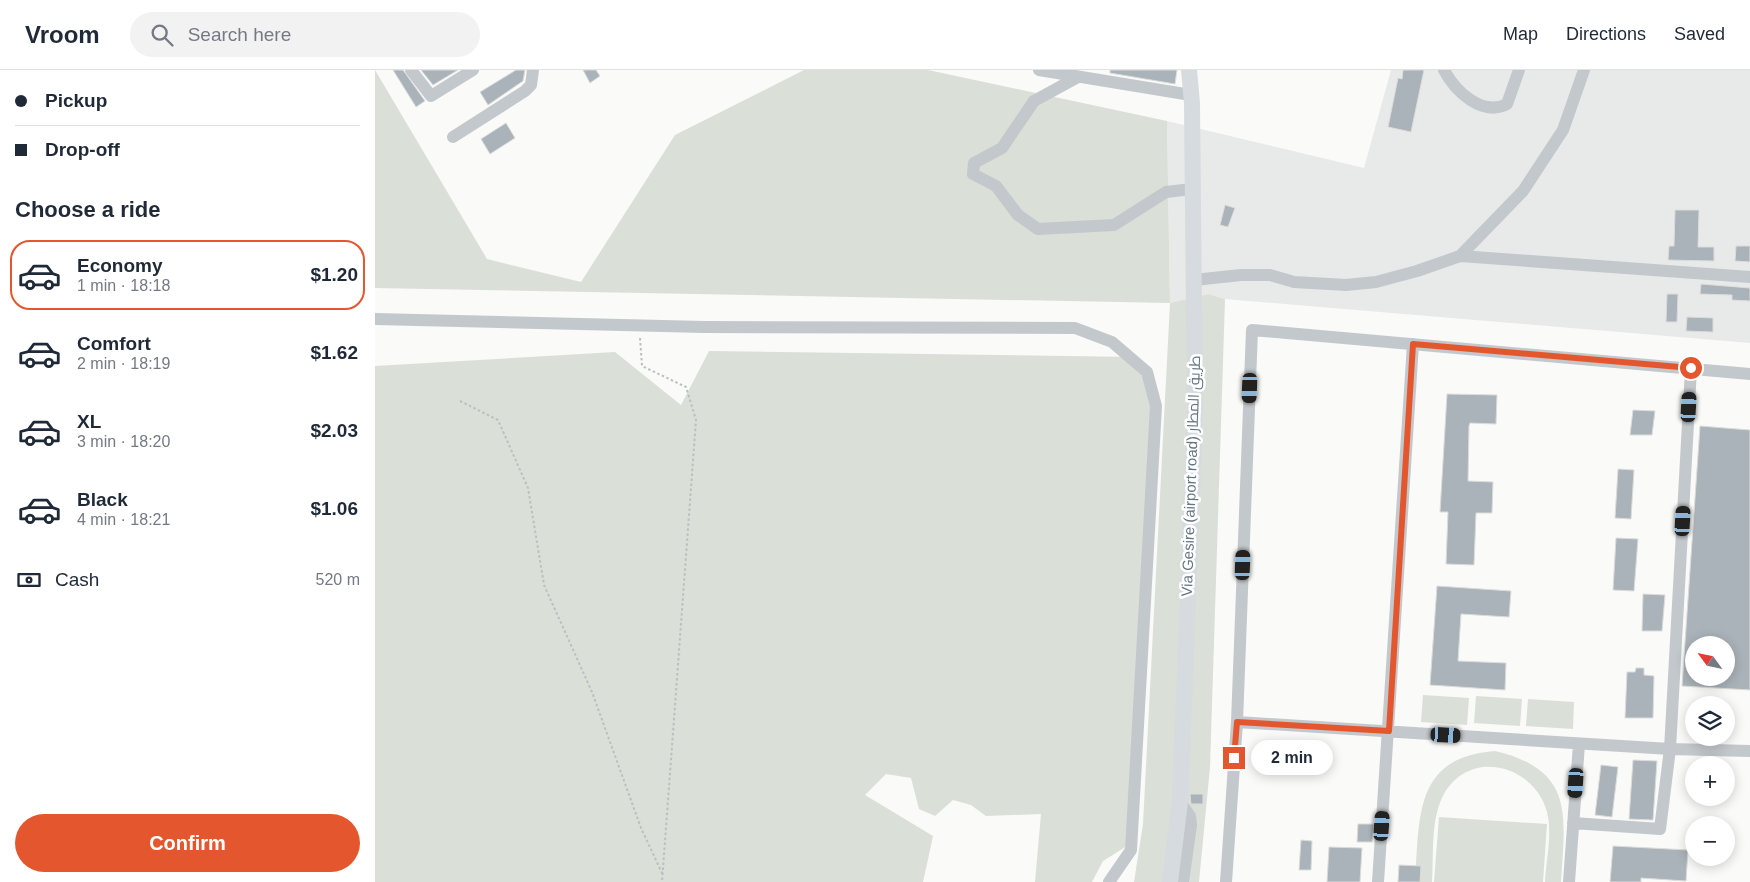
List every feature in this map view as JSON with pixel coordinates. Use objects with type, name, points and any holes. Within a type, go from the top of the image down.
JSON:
[{"type":"main road","name":"Via Gesire (airport road) طريق المطار","points":[[1170,882],[1180,802],[1194,425],[1194,280],[1189,70]]},
{"type":"street","points":[[411,70],[431,96],[473,70]]},
{"type":"street","points":[[453,137],[525,91],[531,85],[533,70]]},
{"type":"street","points":[[1039,70],[1191,95]]},
{"type":"street","points":[[1443,70],[1454,87],[1468,99],[1484,107],[1498,108],[1507,104],[1519,70]]},
{"type":"street","points":[[1460,256],[1523,191],[1563,130],[1584,70]]},
{"type":"street","points":[[1078,77],[1034,101],[1002,148],[973,163],[973,174],[996,186],[1017,215],[1038,229],[1114,225],[1166,192],[1192,189]]},
{"type":"street","points":[[1194,280],[1241,275],[1270,275],[1294,282],[1346,285],[1376,282],[1417,271],[1460,256],[1750,276]]},
{"type":"street","points":[[375,319],[640,325],[1075,328],[1112,342],[1147,372],[1156,406],[1131,850],[1109,882]]},
{"type":"street","points":[[1226,882],[1237,722],[1252,330],[1750,374]]},
{"type":"street","points":[[1378,882],[1413,344]]},
{"type":"street","points":[[1573,823],[1661,829],[1670,749],[1691,368]]},
{"type":"street","points":[[1237,722],[1579,744],[1750,751]]},
{"type":"street","points":[[1569,882],[1579,744]]},
{"type":"street","points":[[1180,802],[1190,816],[1191,824],[1183,882]]},
{"type":"path","points":[[640,325],[642,366],[686,387],[696,420],[662,882]]},
{"type":"path","points":[[460,401],[498,420],[528,488],[544,585],[592,692],[641,828],[663,876]]},
{"type":"shaded area","points":[[375,70],[487,259],[581,282],[675,135],[804,70],[928,70],[1167,121],[1170,303],[375,288]]},
{"type":"shaded area","points":[[1391,70],[1750,70],[1750,343],[1225,299],[1208,294],[1170,303],[1167,121],[1364,168]]},
{"type":"shaded area","points":[[1208,294],[1225,299],[1210,767],[1199,882],[1134,882],[1143,824],[1170,303]]},
{"type":"shaded area","points":[[709,351],[1135,357],[1156,414],[1127,846],[1103,861],[1092,882],[1035,882],[1041,814],[986,816],[971,805],[953,800],[935,816],[919,809],[911,778],[886,774],[865,795],[933,836],[923,882],[375,882],[375,366],[615,352],[681,405]]},
{"type":"shaded area","points":[[1423,695],[1469,698],[1467,725],[1421,722]]},
{"type":"shaded area","points":[[1476,696],[1522,699],[1520,726],[1474,723]]},
{"type":"shaded area","points":[[1528,699],[1574,702],[1573,729],[1526,726]]},
{"type":"shaded area","points":[[1495,751],[1521,759],[1540,770],[1552,783],[1559,799],[1563,816],[1564,836],[1561,882],[1545,882],[1549,824],[1545,806],[1537,792],[1526,780],[1513,772],[1499,768],[1484,767],[1469,771],[1456,779],[1445,792],[1440,802],[1435,824],[1432,882],[1415,882],[1421,814],[1426,795],[1435,778],[1449,765],[1468,756]]},
{"type":"shaded area","points":[[1439,817],[1547,824],[1543,882],[1434,882]]},
{"type":"building","points":[[393,70],[403,70],[425,101],[416,107]]},
{"type":"building","points":[[421,70],[458,70],[433,85]]},
{"type":"building","points":[[516,70],[525,70],[523,81],[488,105],[480,92]]},
{"type":"building","points":[[583,70],[596,70],[600,76],[590,83]]},
{"type":"building","points":[[1110,70],[1177,70],[1175,84],[1110,73]]},
{"type":"building","points":[[1403,70],[1424,70],[1411,132],[1388,127],[1398,78],[1402,79]]},
{"type":"building","points":[[506,123],[515,138],[490,154],[481,139]]},
{"type":"building","points":[[1225,205],[1235,208],[1228,227],[1220,225]]},
{"type":"building","points":[[1675,210],[1699,210],[1698,247],[1714,247],[1714,261],[1668,260],[1669,246],[1674,246]]},
{"type":"building","points":[[1736,246],[1750,246],[1750,262],[1735,261]]},
{"type":"building","points":[[1701,284],[1750,288],[1750,301],[1732,300],[1732,295],[1700,294]]},
{"type":"building","points":[[1667,294],[1678,294],[1677,322],[1666,322]]},
{"type":"building","points":[[1687,317],[1713,318],[1713,332],[1686,331]]},
{"type":"building","points":[[1447,394],[1497,395],[1496,424],[1470,423],[1469,426],[1468,481],[1493,482],[1492,513],[1476,513],[1474,565],[1446,564],[1448,512],[1440,512]]},
{"type":"building","points":[[1633,410],[1655,411],[1652,435],[1630,435]]},
{"type":"building","points":[[1700,426],[1750,430],[1750,690],[1682,686],[1685,643],[1685,686],[1735,686],[1735,636],[1685,636]]},
{"type":"building","points":[[1618,469],[1634,470],[1631,519],[1615,518]]},
{"type":"building","points":[[1616,538],[1638,539],[1634,591],[1613,590]]},
{"type":"building","points":[[1437,586],[1511,591],[1509,617],[1461,614],[1458,661],[1506,663],[1505,690],[1430,685]]},
{"type":"building","points":[[1643,594],[1665,595],[1662,631],[1642,631]]},
{"type":"building","points":[[1636,668],[1644,668],[1644,675],[1654,676],[1653,718],[1625,718],[1627,672],[1635,672]]},
{"type":"building","points":[[1633,760],[1657,761],[1653,820],[1629,819]]},
{"type":"building","points":[[1601,765],[1618,767],[1612,817],[1595,815]]},
{"type":"building","points":[[1190,794],[1203,794],[1203,804],[1191,804]]},
{"type":"building","points":[[1358,824],[1374,824],[1372,842],[1357,842]]},
{"type":"building","points":[[1301,840],[1312,841],[1311,870],[1299,870]]},
{"type":"building","points":[[1613,846],[1685,850],[1686,881],[1641,878],[1641,882],[1610,882]]},
{"type":"building","points":[[1329,847],[1362,848],[1360,882],[1327,882]]},
{"type":"building","points":[[1399,865],[1421,866],[1420,882],[1398,882]]},
{"type":"route","points":[[1234,758],[1237,722],[1389,731],[1413,344],[1691,368]]}]
